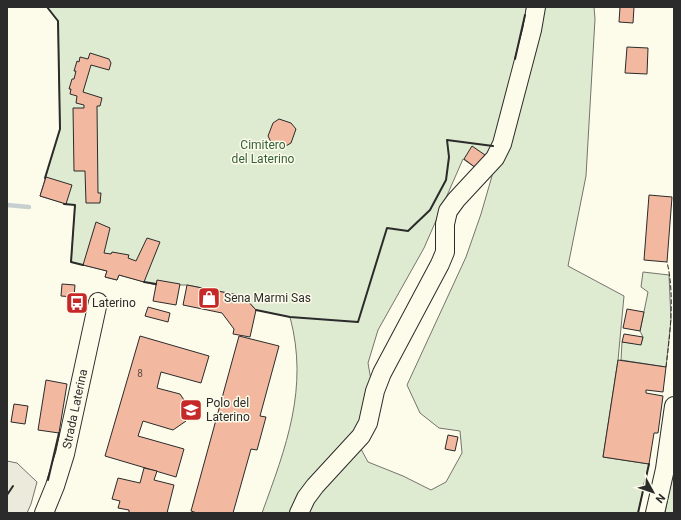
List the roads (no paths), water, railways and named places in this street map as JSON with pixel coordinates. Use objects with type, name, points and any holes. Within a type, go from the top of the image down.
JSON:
[{"type":"street","points":[[299,513],[306,498],[315,486],[361,436],[368,423],[375,391],[382,373],[445,252],[445,224],[448,211],[456,200],[495,158],[502,144],[532,30],[536,7]]},
{"type":"street","name":"Strada Laterina","points":[[44,513],[56,486],[98,302]]},
{"type":"street","points":[[655,513],[663,476],[674,406]]},
{"type":"waterway","points":[[7,205],[29,207]]},
{"type":"place","name":"Sena Marmi Sas","points":[[209,298]]},
{"type":"place","name":"Laterino","points":[[77,303]]},
{"type":"place","name":"Polo del Laterino","points":[[191,410]]},
{"type":"park label","name":"Cimitero del Laterino","points":[[263,152]]}]
